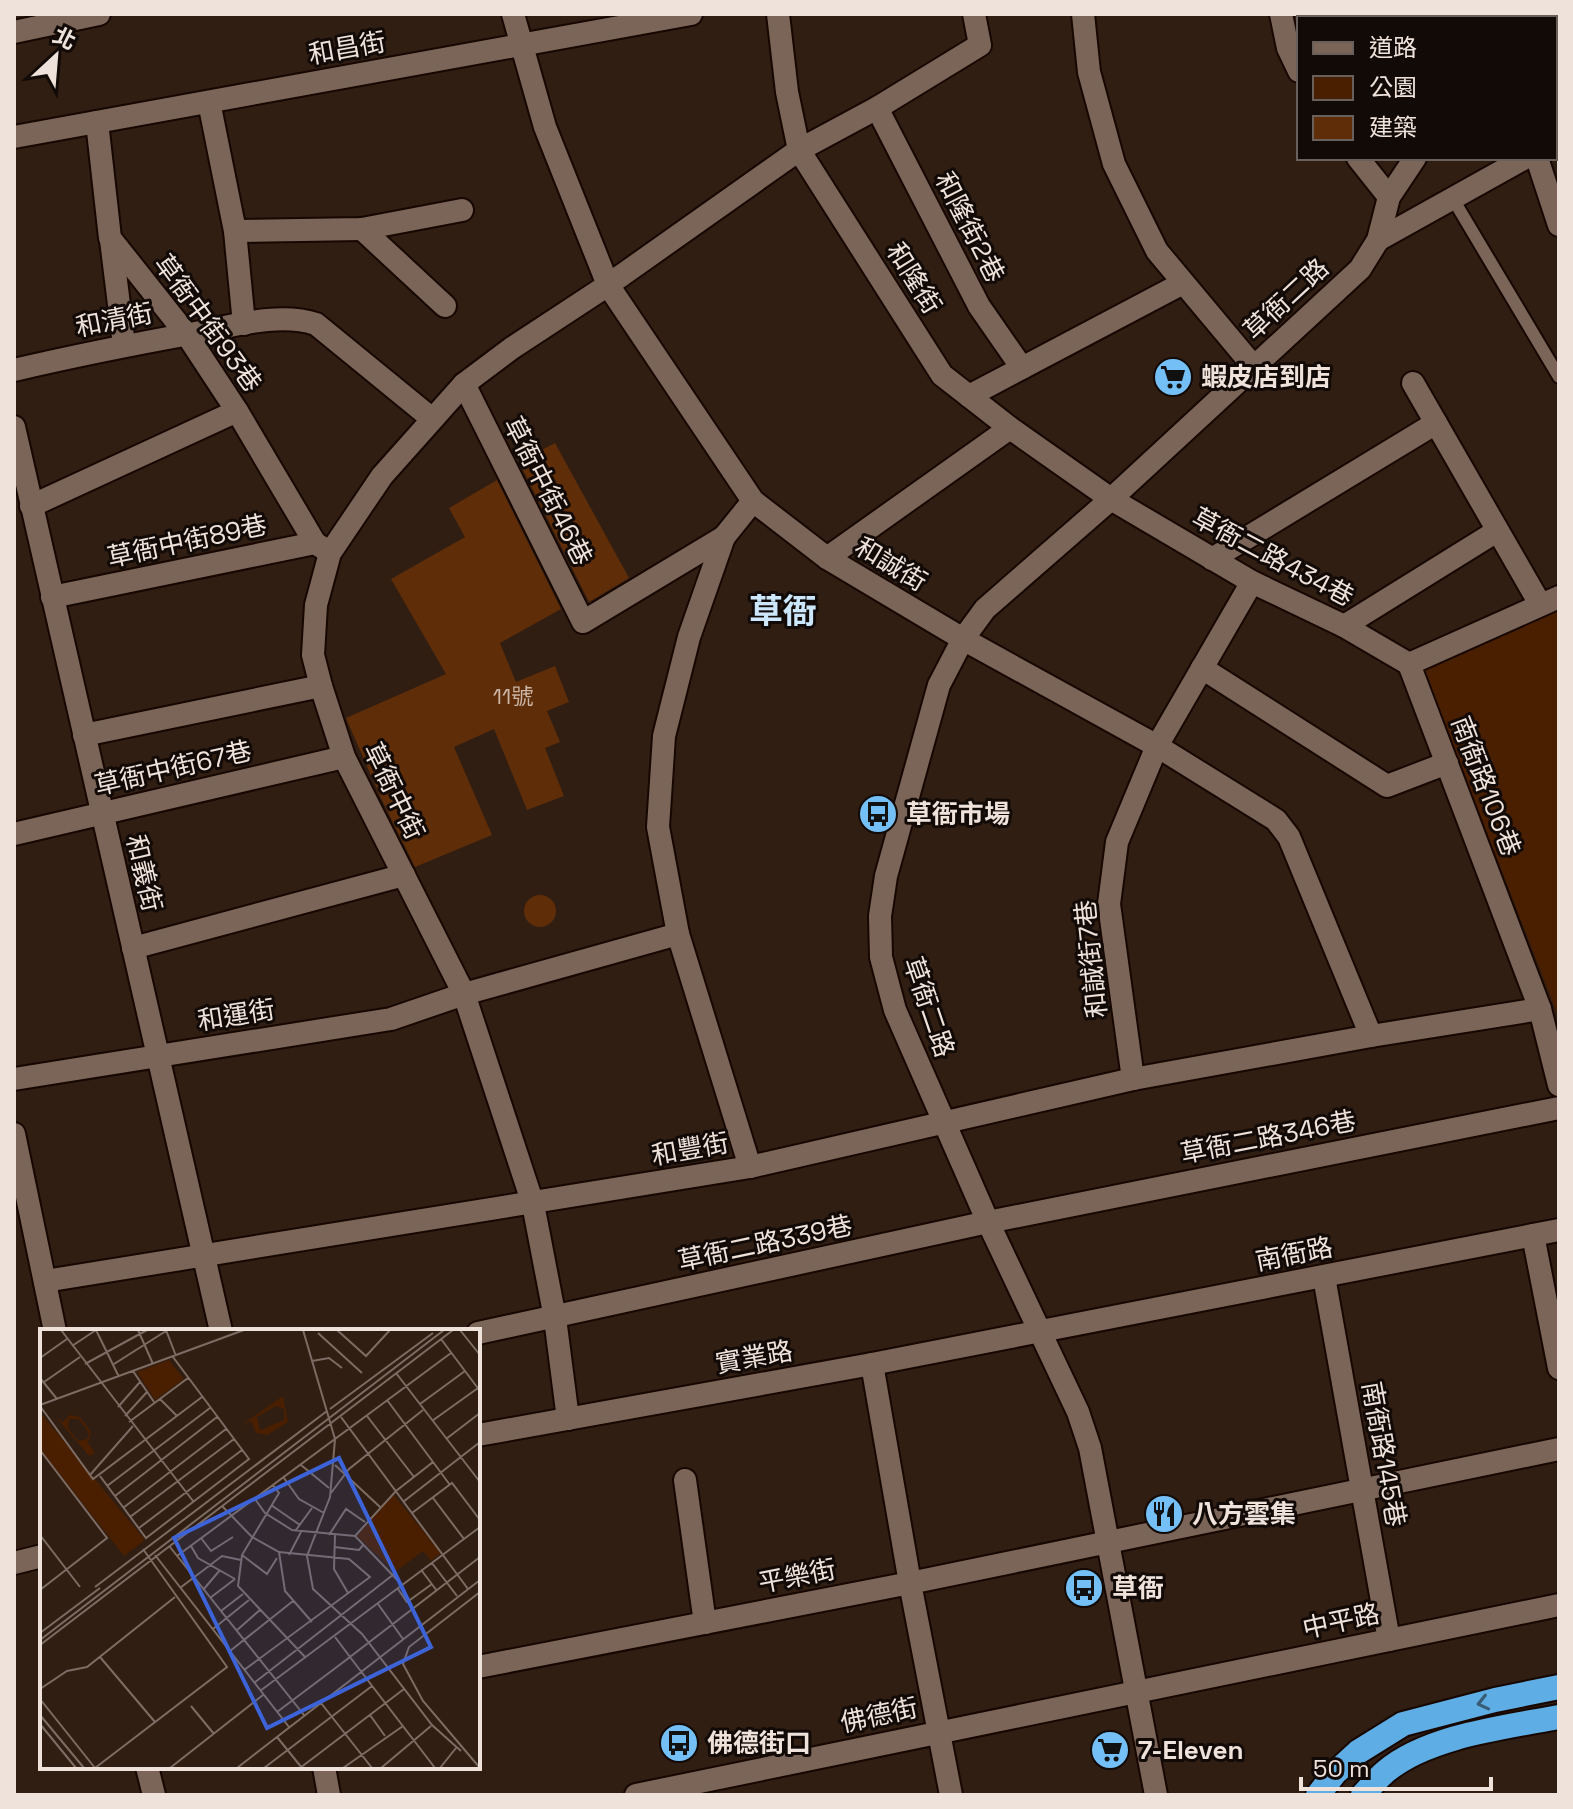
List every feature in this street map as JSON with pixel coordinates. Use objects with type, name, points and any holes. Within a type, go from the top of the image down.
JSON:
[{"type":"highway","points":[[1318,1795],[1335,1773],[1358,1752],[1403,1724],[1559,1687]]},
{"type":"highway","points":[[1363,1795],[1386,1771],[1411,1755],[1475,1734],[1559,1717]]},
{"type":"street","points":[[14,32],[99,14]]},
{"type":"street","name":"和誠街","points":[[513,14],[545,127],[608,285],[753,501],[827,558],[963,639],[1157,746],[1276,820],[1289,837],[1371,1036]]},
{"type":"street","name":"和昌街","points":[[14,137],[691,14]]},
{"type":"street","name":"和隆街","points":[[778,14],[787,92],[799,150],[942,375],[1010,428],[1111,499]]},
{"type":"street","name":"草衙中街","points":[[568,1419],[555,1318],[533,1204],[464,994],[344,757],[321,686],[313,655],[323,548],[431,418],[464,384],[799,150],[877,108],[980,45],[974,14]]},
{"type":"street","points":[[1083,14],[1089,72],[1114,164],[1157,251],[1254,367]]},
{"type":"street","points":[[1281,14],[1288,48],[1297,67]]},
{"type":"street","points":[[209,102],[235,231],[244,324]]},
{"type":"street","name":"和隆街2巷","points":[[877,108],[979,306],[1022,368]]},
{"type":"street","points":[[97,122],[124,345]]},
{"type":"street","points":[[1360,160],[1389,197]]},
{"type":"street","name":"草衙二路","points":[[1156,1795],[1090,1448],[1082,1424],[988,1222],[895,1010],[881,957],[880,916],[886,876],[939,685],[963,639],[985,609],[1111,499],[1360,269],[1378,240],[1389,197],[1414,160]]},
{"type":"street","points":[[1378,240],[1521,160]]},
{"type":"street","points":[[1538,160],[1559,225]]},
{"type":"street","points":[[235,231],[362,229],[462,210]]},
{"type":"street","points":[[362,229],[445,306]]},
{"type":"street","name":"草衙中街93巷","points":[[110,238],[187,335],[323,548]]},
{"type":"street","points":[[969,396],[1183,283]]},
{"type":"street","name":"和清街","points":[[14,370],[124,345],[244,324],[299,319],[316,324],[431,418]]},
{"type":"street","points":[[1409,664],[1549,600],[1497,531],[1413,383]]},
{"type":"street","name":"草衙中街46巷","points":[[464,384],[583,622],[724,537]]},
{"type":"street","points":[[31,506],[237,411]]},
{"type":"street","points":[[1212,559],[1436,423]]},
{"type":"street","name":"和義街","points":[[14,427],[221,1329]]},
{"type":"street","points":[[827,558],[1010,428]]},
{"type":"street","name":"草衙二路434巷","points":[[1111,499],[1252,582],[1344,626],[1409,664]]},
{"type":"street","name":"和豐街","points":[[45,1281],[750,1167],[678,934],[658,827],[664,736],[689,637],[724,537],[753,501]]},
{"type":"street","points":[[1344,626],[1497,531]]},
{"type":"street","name":"草衙中街89巷","points":[[52,597],[323,548]]},
{"type":"street","name":"和誠街7巷","points":[[1133,1079],[1109,904],[1117,842],[1157,746],[1252,582]]},
{"type":"street","name":"南衙路106巷","points":[[1409,664],[1540,1009],[1559,1085]]},
{"type":"street","points":[[1202,668],[1387,786],[1447,763]]},
{"type":"street","points":[[84,735],[321,686]]},
{"type":"street","name":"草衙中街67巷","points":[[14,834],[344,757]]},
{"type":"street","points":[[133,948],[404,875]]},
{"type":"street","name":"和運街","points":[[14,1079],[391,1019],[464,994],[678,934]]},
{"type":"street","points":[[750,1167],[1133,1079],[1540,1009]]},
{"type":"street","name":"草衙二路346巷","points":[[988,1222],[1559,1108]]},
{"type":"street","points":[[14,1134],[55,1329]]},
{"type":"street","name":"草衙二路339巷","points":[[480,1333],[988,1222]]},
{"type":"street","name":"南衙路","points":[[1039,1331],[1559,1230]]},
{"type":"street","points":[[1533,1235],[1559,1368]]},
{"type":"street","name":"南衙路145巷","points":[[1324,1277],[1389,1640]]},
{"type":"street","name":"實業路","points":[[480,1435],[1039,1331]]},
{"type":"street","points":[[872,1364],[951,1795]]},
{"type":"street","name":"平樂街","points":[[480,1667],[910,1583],[1559,1449]]},
{"type":"street","points":[[685,1480],[705,1623]]},
{"type":"street","points":[[14,1563],[40,1556]]},
{"type":"street","name":"中平路","points":[[1135,1692],[1559,1605]]},
{"type":"street","name":"佛德街","points":[[636,1795],[1135,1692]]},
{"type":"street","points":[[148,1769],[154,1795]]},
{"type":"street","points":[[324,1769],[329,1795]]},
{"type":"lane","points":[[1453,199],[1559,377]]},
{"type":"green space","points":[[1559,606],[1559,1018],[1424,671]]},
{"type":"building","points":[[555,443],[629,578],[589,602],[519,462]]},
{"type":"building","points":[[497,480],[561,609],[500,643],[516,682],[555,666],[569,702],[547,711],[560,742],[545,748],[564,796],[527,810],[494,729],[454,747],[492,835],[415,867],[346,718],[446,674],[391,579],[465,537],[449,508]]},
{"type":"building","points":[[540,895],[552,899],[556,911],[552,923],[540,927],[528,923],[524,911],[528,899]]},
{"type":"place","name":"蝦皮店到店","points":[[1173,377]]},
{"type":"place","name":"草衙市場","points":[[878,814]]},
{"type":"place","name":"八方雲集","points":[[1164,1514]]},
{"type":"place","name":"草衙","points":[[1084,1588]]},
{"type":"place","name":"佛德街口","points":[[679,1743]]},
{"type":"place","name":"7-Eleven","points":[[1110,1750]]},
{"type":"district","name":"草衙","points":[[783,611]]}]
